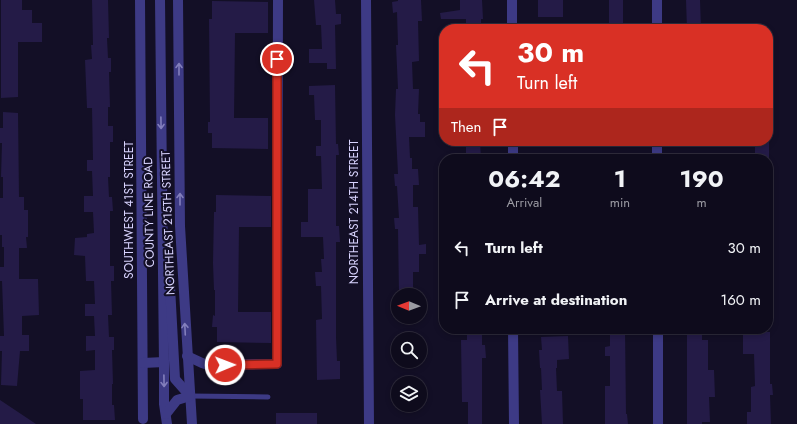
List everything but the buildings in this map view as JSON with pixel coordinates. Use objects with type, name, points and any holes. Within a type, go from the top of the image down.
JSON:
[{"type":"street","name":"SOUTHWEST 41ST STREET","points":[[140,0],[143,419]]},
{"type":"street","name":"COUNTY LINE ROAD","points":[[160,0],[162,252],[166,419]]},
{"type":"street","name":"NORTHEAST 215TH STREET","points":[[178,0],[180,226],[192,424]]},
{"type":"street","points":[[187,356],[202,363],[208,364],[277,364],[278,0]]},
{"type":"street","name":"NORTHEAST 214TH STREET","points":[[366,0],[369,424]]},
{"type":"street","points":[[512,0],[512,24]]},
{"type":"street","points":[[656,0],[657,24]]},
{"type":"street","points":[[162,252],[169,261],[175,379],[190,396],[177,400],[166,419]]},
{"type":"street","points":[[514,334],[514,424]]},
{"type":"street","points":[[658,334],[658,424]]},
{"type":"street","points":[[143,363],[164,362]]},
{"type":"lane","points":[[190,396],[268,396]]},
{"type":"route","points":[[225,365],[277,364],[277,59]]}]
